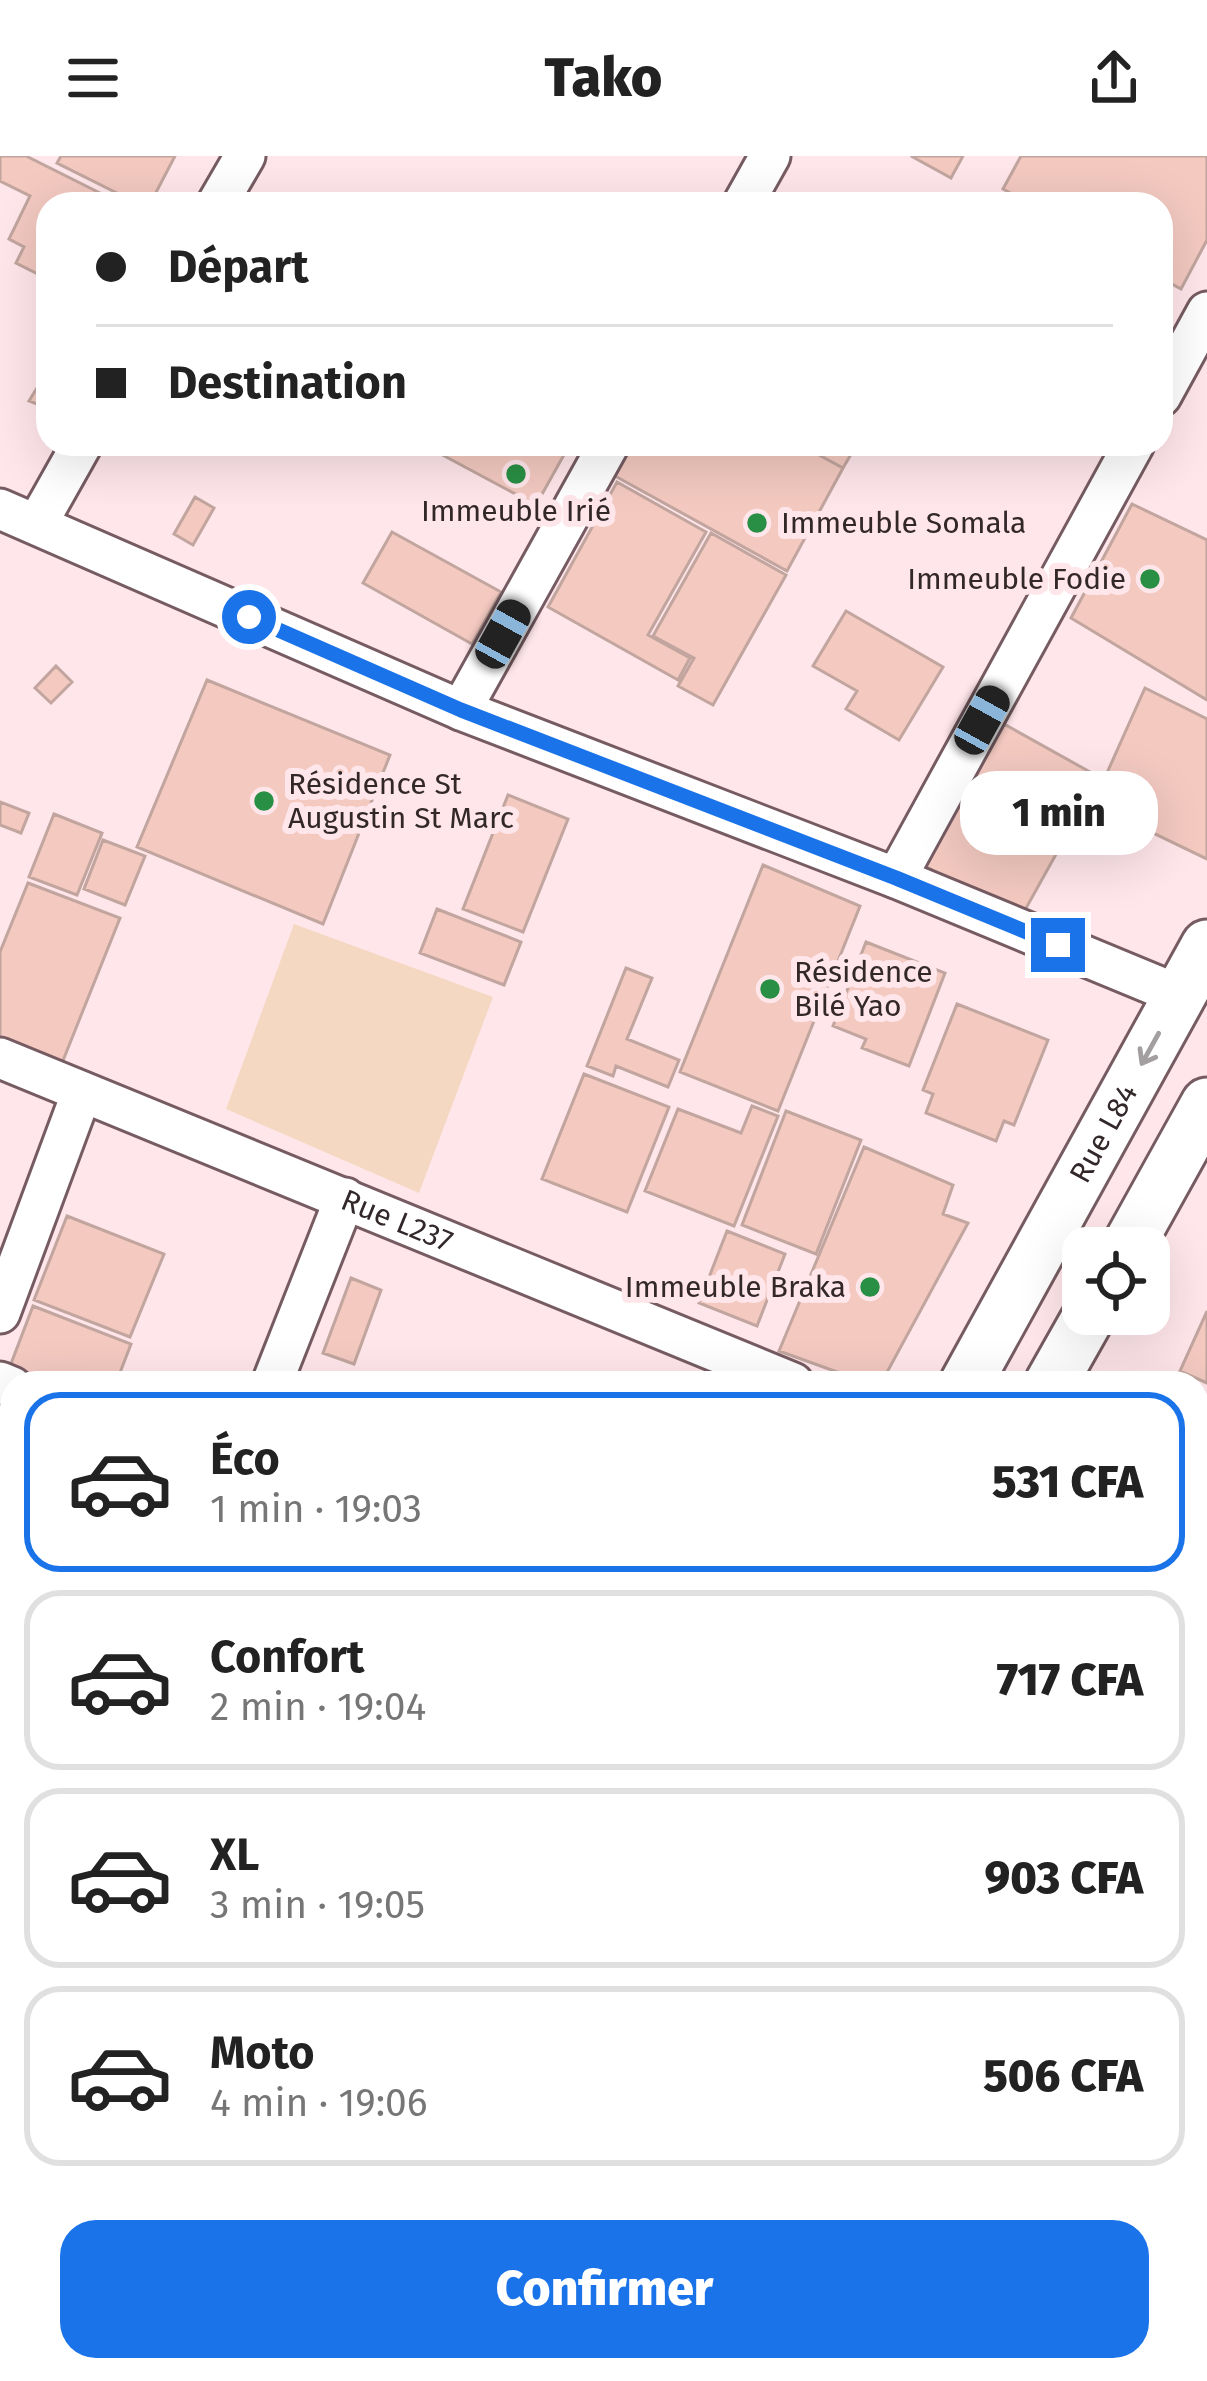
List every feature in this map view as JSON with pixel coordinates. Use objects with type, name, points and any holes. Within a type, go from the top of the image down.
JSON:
[{"type":"main road","name":"Rue L84","points":[[973,1371],[1207,946]]},
{"type":"main road","points":[[1139,1227],[1207,1104]]},
{"type":"main road","points":[[1058,1371],[1078,1335]]},
{"type":"street","points":[[224,192],[244,156]]},
{"type":"street","points":[[750,192],[770,156]]},
{"type":"street","points":[[1173,374],[1207,312]]},
{"type":"street","points":[[37,524],[75,456]]},
{"type":"street","points":[[461,710],[603,456]]},
{"type":"street","points":[[896,878],[1127,456]]},
{"type":"street","points":[[0,509],[461,710],[896,878],[1179,995]]},
{"type":"street","name":"Rue L237","points":[[0,1058],[764,1371]]},
{"type":"street","points":[[0,1312],[82,1092]]},
{"type":"street","points":[[277,1371],[345,1198]]},
{"type":"shaded area","points":[[294,924],[493,997],[419,1193],[226,1109]]},
{"type":"building","points":[[0,156],[26,156],[98,192],[36,192],[36,273],[16,263],[24,247],[9,239],[30,196],[0,181]]},
{"type":"building","points":[[61,156],[175,156],[156,192],[115,192],[57,163]]},
{"type":"building","points":[[911,156],[963,156],[951,178]]},
{"type":"building","points":[[1021,156],[1207,156],[1207,240],[1181,289],[1173,285],[1173,192],[1003,189]]},
{"type":"building","name":"Immeuble Irié","points":[[444,456],[563,456],[536,505]]},
{"type":"building","name":"Immeuble Somala","points":[[626,456],[821,456],[843,468],[787,571],[615,476]]},
{"type":"building","points":[[821,456],[850,456],[843,468]]},
{"type":"building","points":[[617,482],[706,532],[648,635],[690,658],[678,680],[548,607]]},
{"type":"building","points":[[195,497],[214,508],[193,545],[174,534]]},
{"type":"building","name":"Immeuble Fodie","points":[[1132,504],[1207,540],[1207,700],[1071,618]]},
{"type":"building","points":[[392,532],[501,592],[472,644],[363,583]]},
{"type":"building","points":[[711,533],[786,575],[713,705],[678,686],[694,658],[653,636]]},
{"type":"building","points":[[846,611],[943,667],[899,740],[846,709],[857,691],[813,666]]},
{"type":"building","points":[[56,666],[72,682],[51,703],[35,688]]},
{"type":"building","name":"Résidence St Augustin St Marc","points":[[207,680],[390,755],[323,924],[137,847]]},
{"type":"building","points":[[1145,688],[1207,719],[1207,859],[1093,804]]},
{"type":"building","points":[[1004,724],[1099,777],[1020,919],[925,866]]},
{"type":"building","points":[[508,795],[568,819],[523,932],[463,909]]},
{"type":"building","points":[[0,802],[29,813],[21,833],[0,825]]},
{"type":"building","points":[[54,814],[102,833],[77,895],[29,877]]},
{"type":"building","points":[[103,840],[145,856],[125,905],[84,889]]},
{"type":"building","name":"Résidence Bilé Yao","points":[[763,865],[860,906],[778,1111],[680,1072]]},
{"type":"building","points":[[28,883],[120,918],[60,1068],[0,1045],[0,952]]},
{"type":"building","points":[[437,909],[521,942],[504,985],[420,953]]},
{"type":"building","points":[[866,942],[945,973],[909,1066],[862,1048],[866,1039],[833,1026]]},
{"type":"building","points":[[626,968],[652,978],[627,1039],[679,1060],[668,1087],[616,1066],[613,1076],[587,1066]]},
{"type":"building","points":[[957,1004],[1048,1040],[1014,1125],[1004,1121],[996,1141],[926,1113],[933,1094],[923,1090]]},
{"type":"building","points":[[584,1074],[669,1107],[627,1212],[542,1179]]},
{"type":"building","points":[[752,1106],[778,1116],[734,1226],[645,1191],[678,1109],[741,1133]]},
{"type":"building","points":[[786,1111],[861,1140],[816,1254],[742,1225]]},
{"type":"building","name":"Immeuble Braka","points":[[864,1147],[953,1185],[943,1214],[968,1223],[888,1371],[834,1371],[779,1351]]},
{"type":"building","points":[[67,1216],[164,1254],[130,1337],[34,1300]]},
{"type":"building","points":[[727,1231],[785,1254],[757,1326],[699,1303]]},
{"type":"building","points":[[351,1278],[381,1290],[354,1364],[323,1353]]},
{"type":"building","points":[[33,1306],[131,1344],[121,1371],[9,1369]]},
{"type":"building","points":[[1207,1311],[1207,1371],[1180,1371]]},
{"type":"place","name":"Immeuble Irié","points":[[516,474]]},
{"type":"place","name":"Immeuble Somala","points":[[757,523]]},
{"type":"place","name":"Immeuble Fodie","points":[[1150,579]]},
{"type":"place","name":"Résidence St Augustin St Marc","points":[[264,801]]},
{"type":"place","name":"Résidence Bilé Yao","points":[[770,989]]},
{"type":"place","name":"Immeuble Braka","points":[[870,1287]]},
{"type":"route","points":[[249,617],[461,710],[1058,945]]}]
